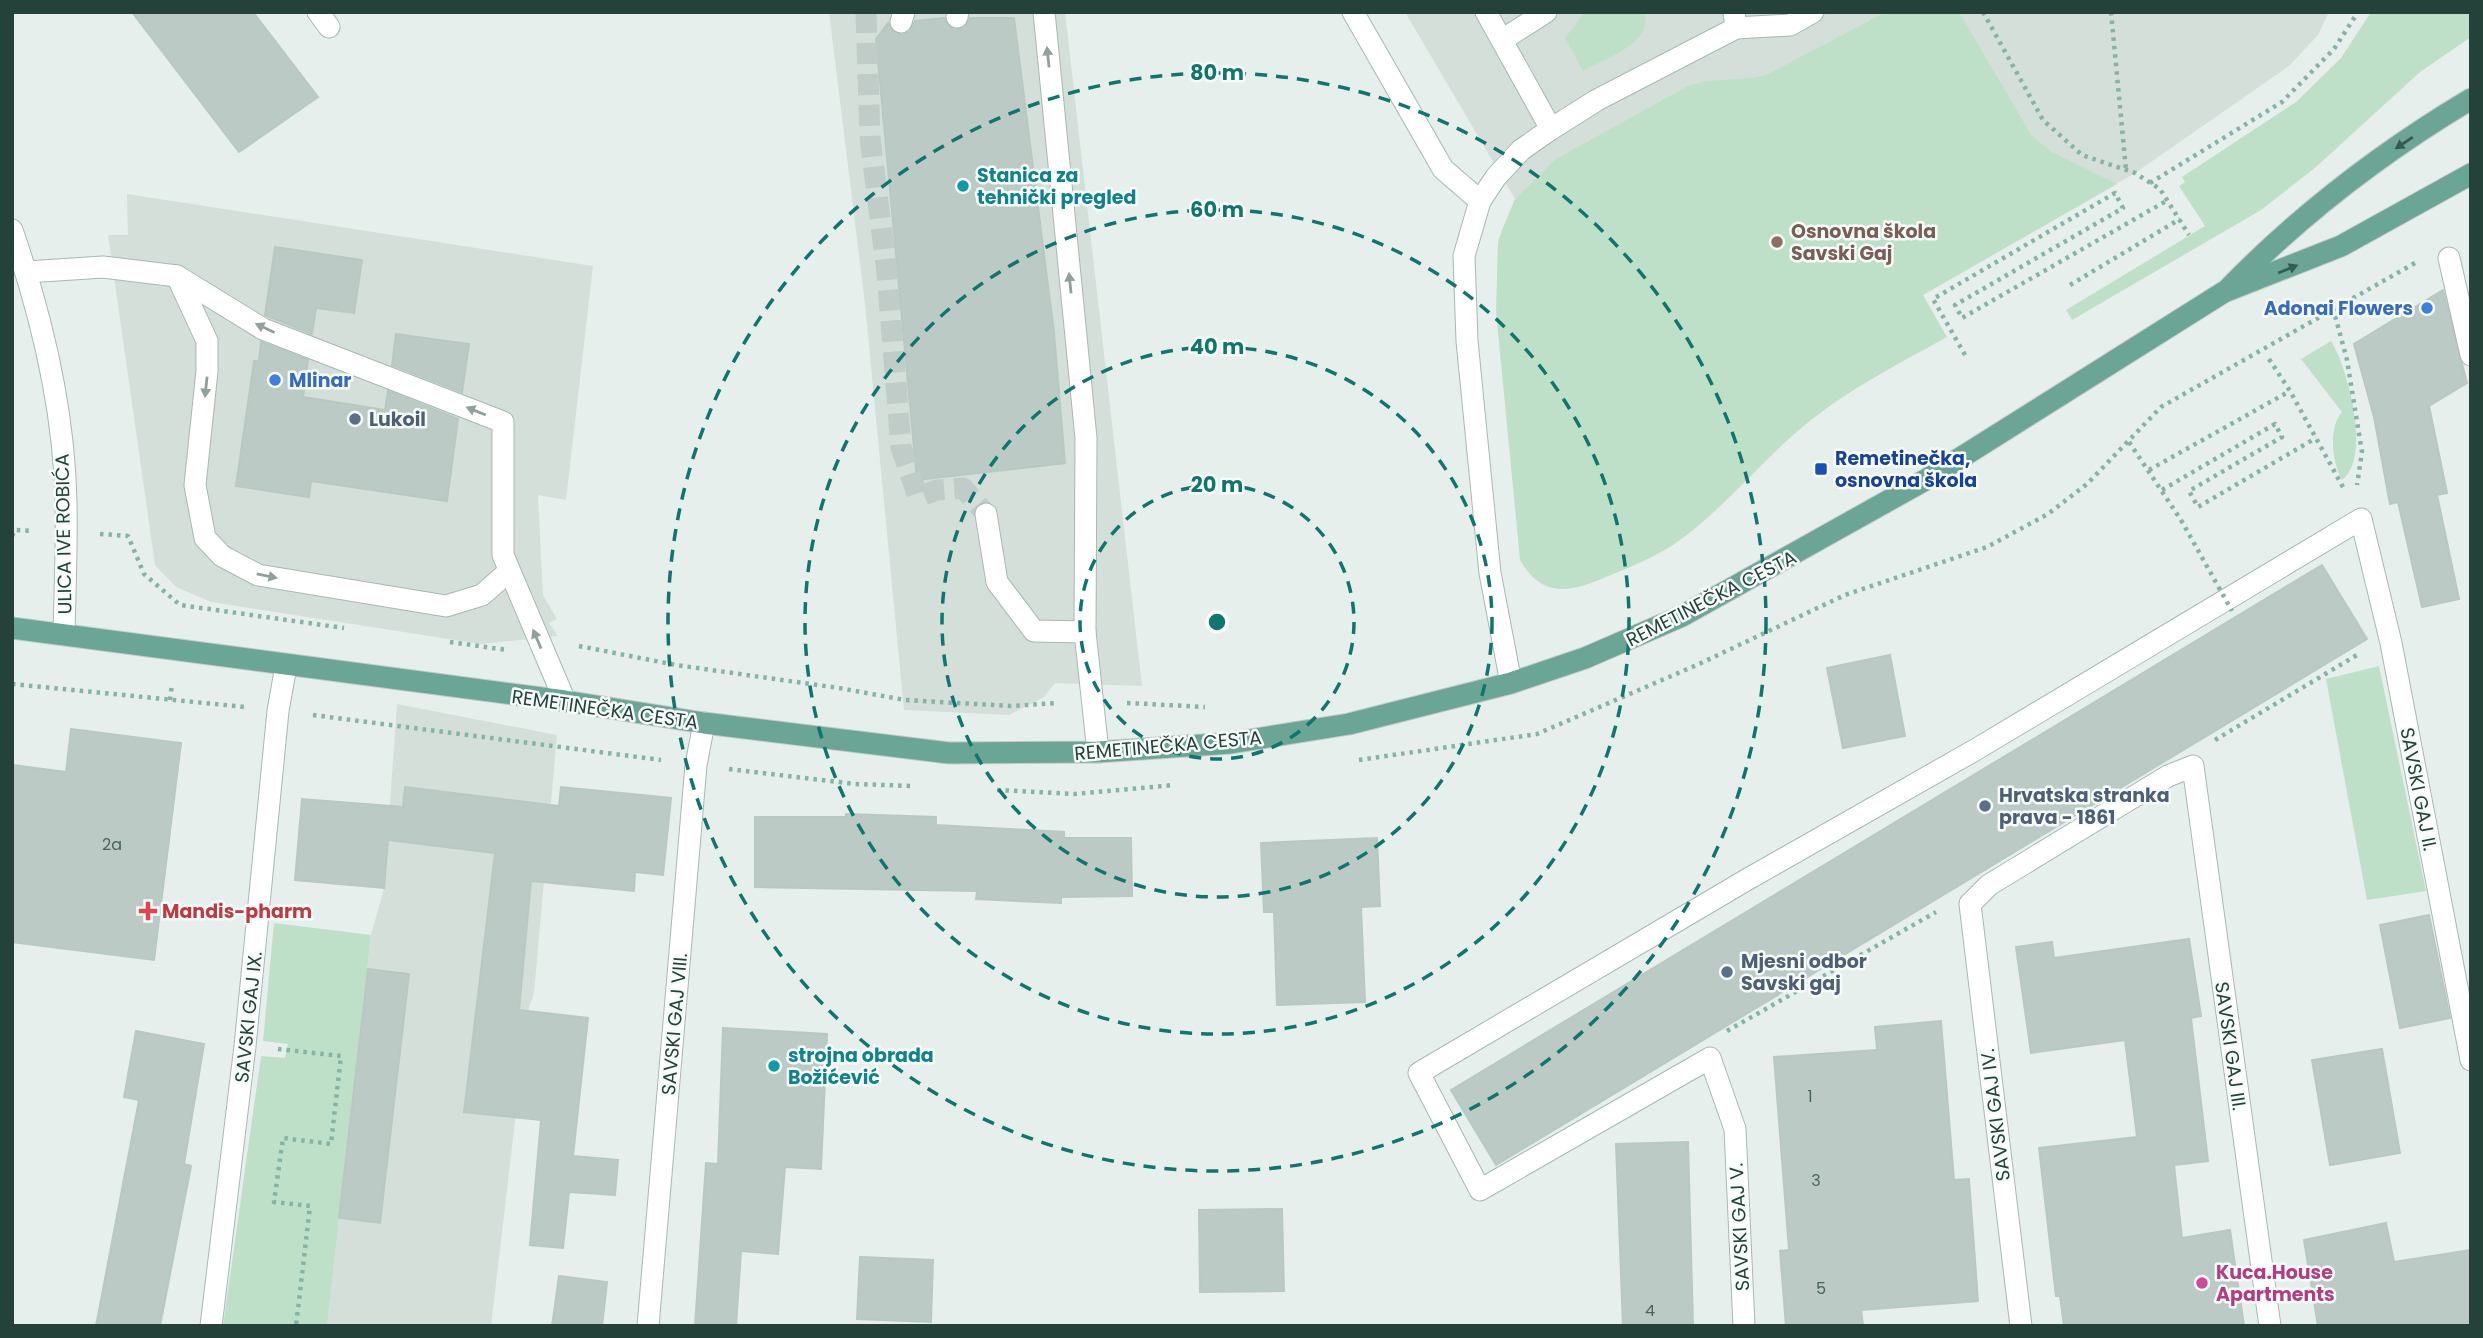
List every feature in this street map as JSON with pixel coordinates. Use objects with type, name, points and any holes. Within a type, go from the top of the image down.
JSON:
[{"type":"main road","name":"REMETINEČKA CESTA","points":[[2224,292],[2267,249],[2315,208],[2373,163],[2467,99]]},
{"type":"main road","name":"REMETINEČKA CESTA","points":[[12,628],[565,701],[704,723],[949,753],[1098,752],[1231,743],[1349,724],[1511,684],[1641,635],[1772,568],[1927,480],[2224,292],[2341,246],[2471,174]]},
{"type":"street","points":[[1044,12],[1086,438],[1085,632],[1098,752]]},
{"type":"street","points":[[1353,12],[1443,169],[1480,201]]},
{"type":"street","points":[[1486,12],[1551,129]]},
{"type":"street","points":[[1502,40],[1546,12]]},
{"type":"street","points":[[1511,684],[1490,573],[1467,341],[1464,256],[1480,201],[1496,177],[1521,150],[1597,100],[1735,20],[1790,26],[1813,12]]},
{"type":"street","name":"ULICA IVE ROBIĆA","points":[[12,230],[27,272],[48,355],[61,432],[66,501],[64,634]]},
{"type":"street","points":[[2449,258],[2471,355]]},
{"type":"street","points":[[27,272],[103,267],[177,276],[263,329],[503,422],[503,555],[565,701]]},
{"type":"street","points":[[177,276],[207,341],[207,371],[195,485],[205,538],[222,556],[258,575],[446,606],[482,595],[508,572]]},
{"type":"street","points":[[986,514],[998,582],[1034,631],[1085,632]]},
{"type":"street","name":"SAVSKI GAJ II.","points":[[1710,1058],[1480,1190],[1419,1073],[1784,858],[1975,750],[2361,519],[2391,643],[2471,1060]]},
{"type":"street","name":"SAVSKI GAJ IX.","points":[[211,1326],[245,1046],[278,711],[286,666]]},
{"type":"street","name":"SAVSKI GAJ VIII.","points":[[648,1326],[696,765],[704,723]]},
{"type":"street","points":[[1970,904],[1989,884],[2168,776],[2193,766]]},
{"type":"street","name":"SAVSKI GAJ III.","points":[[2193,766],[2270,1326]]},
{"type":"street","name":"SAVSKI GAJ IV.","points":[[1970,904],[2021,1326]]},
{"type":"street","name":"SAVSKI GAJ V.","points":[[1710,1058],[1734,1129],[1744,1326]]},
{"type":"path","points":[[1983,12],[2043,120],[2081,155],[2126,170],[2160,189],[2189,235]]},
{"type":"path","points":[[2111,12],[2126,170]]},
{"type":"path","points":[[2150,183],[2281,102],[2334,50],[2358,12]]},
{"type":"path","points":[[1965,355],[1933,299],[2115,193],[2123,208],[1955,305],[1962,318],[2168,200]]},
{"type":"path","points":[[2070,285],[2180,219]]},
{"type":"path","points":[[1955,556],[1987,547],[2048,514],[2087,484],[2161,407],[2426,256]]},
{"type":"path","points":[[2333,307],[2347,360],[2362,452],[2356,492]]},
{"type":"path","points":[[2269,359],[2290,391],[2347,494]]},
{"type":"path","points":[[2148,470],[2290,391]]},
{"type":"path","points":[[2162,490],[2275,424],[2282,437],[2189,491],[2198,507],[2316,438]]},
{"type":"path","points":[[2129,442],[2181,520],[2232,611]]},
{"type":"path","points":[[12,536],[15,530],[23,530]]},
{"type":"path","points":[[179,613],[180,605]]},
{"type":"path","points":[[2193,766],[2195,752],[2370,647],[2391,643]]},
{"type":"path","points":[[571,645],[676,666],[839,688],[905,700],[1012,706],[1040,703]]},
{"type":"path","points":[[170,700],[172,681]]},
{"type":"path","points":[[1143,703],[1213,708]]},
{"type":"path","points":[[1710,1058],[1716,1037],[1940,909],[1970,904]]},
{"type":"path","points":[[245,1046],[341,1056],[331,1144],[283,1138],[274,1202],[310,1206],[296,1326]]},
{"type":"shaded area","points":[[829,12],[1065,12],[1142,686],[1055,683],[1044,697],[1009,715],[904,710],[865,304]]},
{"type":"shaded area","name":"Osnovna škola Savski Gaj","points":[[1405,12],[2329,12],[2318,35],[2289,66],[2135,173],[1923,295],[1515,199]]},
{"type":"shaded area","name":"Lukoil","points":[[127,194],[593,266],[566,500],[538,495],[543,595],[557,619],[549,623],[558,636],[481,644],[211,602],[176,587],[155,565],[108,235],[128,235]]},
{"type":"shaded area","points":[[397,704],[557,735],[534,993],[528,1011],[491,1326],[327,1326],[371,935],[384,888]]},
{"type":"green space","points":[[1585,12],[1644,12],[1645,23],[1642,33],[1625,49],[1583,71],[1565,38]]},
{"type":"green space","name":"Osnovna škola Savski Gaj","points":[[1886,12],[1959,12],[2032,136],[2052,152],[2117,184],[1923,295],[1947,337],[1860,386],[1811,420],[1709,516],[1673,545],[1632,566],[1581,586],[1558,589],[1538,581],[1520,560],[1496,311],[1498,242],[1515,199],[1556,159],[1686,87],[1706,81],[1747,79],[1768,74]]},
{"type":"green space","points":[[2371,12],[2471,12],[2471,37],[2420,72],[2316,167],[2261,210],[2072,320],[2066,310],[2205,226],[2179,186],[2185,182],[2182,177],[2296,102],[2341,58]]},
{"type":"green space","points":[[2331,341],[2350,391],[2356,434],[2351,469],[2342,480],[2336,464],[2333,436],[2342,412],[2301,359]]},
{"type":"green space","points":[[2379,666],[2426,891],[2367,900],[2326,679]]},
{"type":"green space","points":[[274,923],[371,935],[327,1326],[223,1326],[261,1056],[285,1058],[288,1044],[263,1041]]},
{"type":"building","points":[[132,12],[253,12],[318,97],[239,152]]},
{"type":"building","name":"Stanica za tehnički pregled","points":[[944,18],[948,26],[955,30],[966,26],[970,18],[1014,18],[1054,333],[1065,463],[917,480],[876,39],[888,23],[892,31],[903,35],[910,31],[915,21]]},
{"type":"building","points":[[275,247],[362,260],[354,313],[316,308],[312,334],[265,315]]},
{"type":"building","points":[[2443,290],[2467,383],[2429,406],[2447,493],[2437,495],[2459,599],[2422,607],[2398,502],[2390,504],[2374,417],[2354,344]]},
{"type":"building","points":[[396,334],[469,344],[462,392],[392,365]]},
{"type":"building","points":[[261,342],[308,360],[303,397],[385,410],[388,391],[458,419],[447,501],[311,481],[309,497],[236,486],[254,361],[259,361]]},
{"type":"building","points":[[2322,565],[2367,639],[1496,1165],[1451,1090]]},
{"type":"building","points":[[1890,655],[1905,736],[1843,748],[1827,668]]},
{"type":"building","points":[[71,729],[181,743],[154,960],[12,942],[12,765],[66,772]]},
{"type":"building","points":[[405,787],[559,806],[561,787],[671,798],[663,875],[635,872],[634,891],[531,881],[519,1010],[588,1018],[573,1156],[618,1160],[615,1195],[569,1192],[563,1248],[530,1245],[541,1120],[464,1112],[495,853],[388,840],[384,888],[295,880],[302,799],[403,807]]},
{"type":"building","points":[[846,814],[936,817],[936,825],[1064,832],[1064,838],[1131,838],[1132,896],[1061,897],[1061,903],[976,899],[977,891],[755,887],[755,817],[846,817]]},
{"type":"building","points":[[1377,838],[1380,906],[1361,907],[1365,1002],[1277,1005],[1274,912],[1264,912],[1261,843]]},
{"type":"building","points":[[2429,915],[2450,1018],[2400,1028],[2380,925]]},
{"type":"building","points":[[2189,939],[2201,1016],[2191,1018],[2208,1161],[2174,1165],[2182,1238],[2230,1230],[2244,1326],[2064,1326],[2060,1296],[2056,1296],[2039,1148],[2137,1137],[2125,1040],[2031,1053],[2016,947],[2052,942],[2054,958]]},
{"type":"building","points":[[368,969],[409,974],[380,1223],[339,1218]]},
{"type":"building","points":[[1941,1021],[1954,1180],[1969,1179],[1978,1301],[1861,1310],[1863,1326],[1786,1326],[1780,1251],[1789,1250],[1774,1057],[1877,1050],[1875,1027]]},
{"type":"building","points":[[723,1028],[827,1034],[821,1169],[785,1167],[778,1254],[741,1251],[736,1326],[695,1326],[706,1163],[718,1164]]},
{"type":"building","points":[[136,1031],[204,1044],[184,1164],[191,1166],[160,1326],[96,1326],[139,1100],[124,1097]]},
{"type":"building","points":[[2382,1049],[2400,1153],[2330,1165],[2312,1060]]},
{"type":"building","points":[[1688,1142],[1693,1326],[1623,1326],[1616,1144]]},
{"type":"building","points":[[1282,1209],[1284,1291],[1200,1292],[1199,1210]]},
{"type":"building","points":[[2386,1223],[2394,1262],[2471,1250],[2471,1326],[2318,1326],[2304,1240]]},
{"type":"building","points":[[860,1257],[933,1260],[931,1322],[857,1319]]},
{"type":"building","points":[[559,1276],[607,1282],[602,1326],[552,1326]]},
{"type":"tunnel","points":[[866,12],[870,138],[887,273],[901,447],[918,497],[937,490],[963,488],[986,514]]},
{"type":"place","name":"Stanica za tehnički pregled","points":[[963,186]]},
{"type":"place","name":"Osnovna škola Savski Gaj","points":[[1777,242]]},
{"type":"place","name":"Adonai Flowers","points":[[2427,308]]},
{"type":"place","name":"Mlinar","points":[[275,380]]},
{"type":"place","name":"Lukoil","points":[[355,419]]},
{"type":"place","name":"Remetinečka, osnovna škola","points":[[1821,469]]},
{"type":"place","name":"Hrvatska stranka prava - 1861","points":[[1985,806]]},
{"type":"place","name":"Mandis-pharm","points":[[148,911]]},
{"type":"place","name":"Mjesni odbor Savski gaj","points":[[1727,972]]},
{"type":"place","name":"strojna obrada Božićević","points":[[774,1066]]},
{"type":"place","name":"Kuca.House Apartments","points":[[2202,1283]]}]
